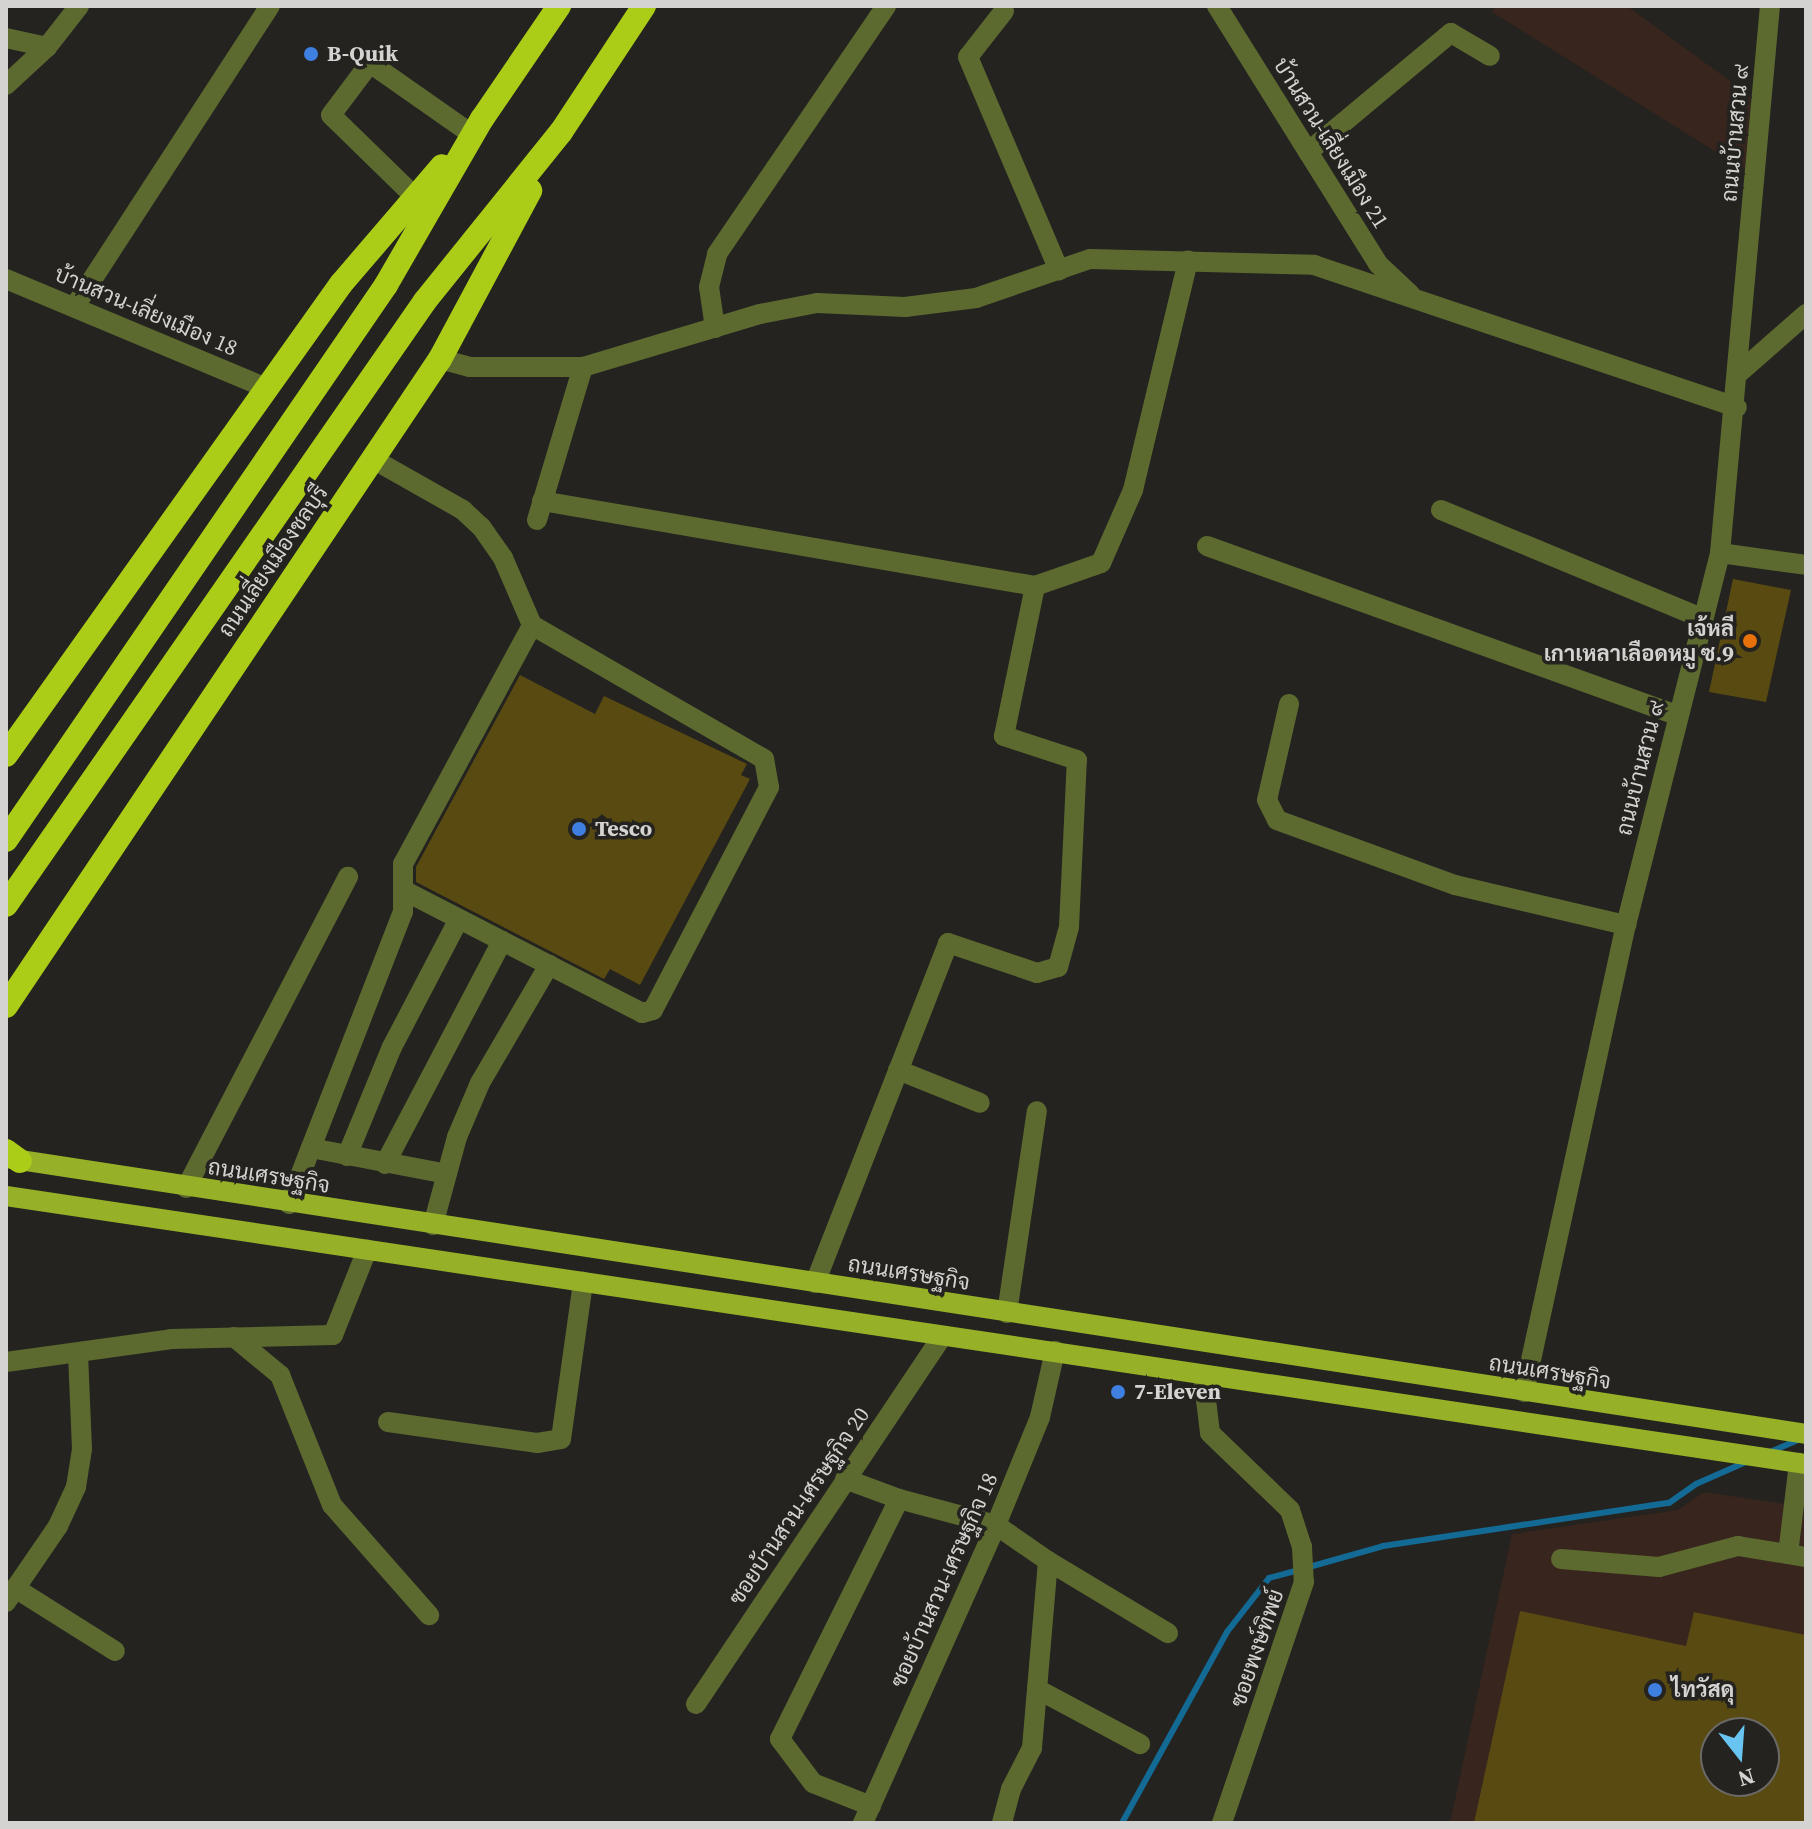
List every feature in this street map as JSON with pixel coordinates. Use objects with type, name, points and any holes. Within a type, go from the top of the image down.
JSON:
[{"type":"highway","points":[[6,840],[386,285],[476,126],[559,6]]},
{"type":"highway","name":"ถนนเลี่ยงเมืองชลบุรี","points":[[6,1006],[440,359],[561,132],[644,6]]},
{"type":"highway","points":[[6,755],[341,284],[476,126]]},
{"type":"highway","name":"ถนนเลี่ยงเมืองชลบุรี","points":[[6,905],[425,301],[561,132]]},
{"type":"main road","name":"ถนนเศรษฐกิจ","points":[[11,1156],[289,1204],[1806,1434]]},
{"type":"main road","points":[[6,1196],[1803,1464]]},
{"type":"main road","points":[[583,1282],[588,1249]]},
{"type":"main road","points":[[1520,1420],[1524,1392]]},
{"type":"street","points":[[6,85],[47,47],[79,6]]},
{"type":"street","points":[[75,306],[270,6]]},
{"type":"street","points":[[715,328],[709,287],[717,254],[886,6]]},
{"type":"street","name":"ถนนบ้านสวน ๙","points":[[1524,1392],[1626,925],[1720,553],[1737,407],[1770,6]]},
{"type":"street","name":"บ้านสวน-เลี่ยงเมือง 21","points":[[1227,10],[1308,152],[1378,264],[1414,297]]},
{"type":"street","points":[[1004,11],[968,57],[1059,270]]},
{"type":"street","points":[[1308,152],[1451,33],[1490,56]]},
{"type":"street","points":[[6,38],[47,47]]},
{"type":"street","points":[[415,197],[331,115],[370,63],[476,126]]},
{"type":"street","points":[[440,359],[469,367],[583,367],[715,328],[817,303],[905,307],[976,298],[1090,259],[1314,265],[1737,407]]},
{"type":"street","points":[[583,367],[539,511],[1035,586],[1101,563],[1133,490],[1188,261]]},
{"type":"street","name":"บ้านสวน-เลี่ยงเมือง 18","points":[[6,279],[267,388]]},
{"type":"street","points":[[1740,372],[1806,314]]},
{"type":"street","points":[[373,459],[463,510],[481,527],[503,558],[532,625],[764,759],[770,771],[769,787],[653,1010],[642,1013],[403,890]]},
{"type":"street","points":[[1441,510],[1702,618]]},
{"type":"street","points":[[1207,546],[1677,715]]},
{"type":"street","points":[[1720,553],[1806,565]]},
{"type":"street","points":[[815,1283],[948,943],[1037,973],[1058,967],[1069,927],[1077,760],[1004,736],[1035,586]]},
{"type":"street","points":[[289,1204],[403,912],[403,864],[532,625]]},
{"type":"street","points":[[1289,704],[1267,800],[1277,820],[1455,885],[1626,925]]},
{"type":"street","points":[[186,1188],[348,877]]},
{"type":"street","points":[[347,1156],[392,1047],[459,919]]},
{"type":"street","points":[[385,1164],[502,941]]},
{"type":"street","points":[[433,1225],[447,1174],[480,1083],[549,965]]},
{"type":"street","points":[[898,1070],[980,1103]]},
{"type":"street","points":[[1007,1313],[1037,1111]]},
{"type":"street","points":[[311,1148],[447,1174]]},
{"type":"street","points":[[6,1362],[171,1339],[333,1335],[367,1250]]},
{"type":"street","points":[[388,1422],[537,1443],[561,1439],[583,1282]]},
{"type":"street","name":"ซอยบ้านสวน-เศรษฐกิจ 20","points":[[696,1704],[942,1336]]},
{"type":"street","points":[[234,1337],[280,1375],[332,1505],[429,1615]]},
{"type":"street","name":"ซอยบ้านสวน-เศรษฐกิจ 18","points":[[867,1814],[996,1525],[1040,1417],[1055,1351]]},
{"type":"street","points":[[78,1354],[82,1449],[76,1487],[58,1526],[11,1595],[115,1651]]},
{"type":"street","name":"ซอยพงษ์ทิพย์","points":[[1203,1375],[1210,1433],[1290,1510],[1302,1547],[1304,1582],[1222,1823]]},
{"type":"street","points":[[1561,1559],[1659,1567],[1738,1546],[1797,1555],[1803,1464]]},
{"type":"street","points":[[845,1479],[899,1499],[996,1525],[1048,1561],[1168,1633]]},
{"type":"street","points":[[867,1814],[813,1783],[780,1739],[899,1499]]},
{"type":"street","points":[[1002,1823],[1011,1789],[1032,1748],[1048,1561]]},
{"type":"street","points":[[1037,1689],[1140,1744]]},
{"type":"shaded area","points":[[1496,6],[1627,6],[1751,96],[1745,170],[1492,12]]},
{"type":"shaded area","points":[[1704,1492],[1806,1507],[1806,1823],[1450,1823],[1512,1534],[1678,1510]]},
{"type":"building","name":"เจ้หลี เกาเหลาเลือดหมู ซ.9","points":[[1733,579],[1791,590],[1766,702],[1709,692]]},
{"type":"building","name":"Tesco","points":[[520,675],[595,714],[604,696],[747,764],[741,775],[750,779],[640,985],[610,969],[604,979],[416,882],[416,867]]},
{"type":"building","name":"ไทวัสดุ","points":[[1520,1611],[1686,1646],[1694,1612],[1806,1635],[1806,1823],[1474,1823]]},
{"type":"waterway","points":[[1770,1452],[1800,1439]]},
{"type":"waterway","points":[[1309,1567],[1383,1546],[1669,1503],[1696,1484],[1748,1461]]},
{"type":"waterway","points":[[1122,1823],[1227,1632],[1269,1578],[1298,1570]]},
{"type":"place","name":"B-Quik","points":[[311,54]]},
{"type":"place","name":"เจ้หลี เกาเหลาเลือดหมู ซ.9","points":[[1750,641]]},
{"type":"place","name":"Tesco","points":[[579,829]]},
{"type":"place","name":"7-Eleven","points":[[1118,1392]]},
{"type":"place","name":"ไทวัสดุ","points":[[1655,1690]]}]
